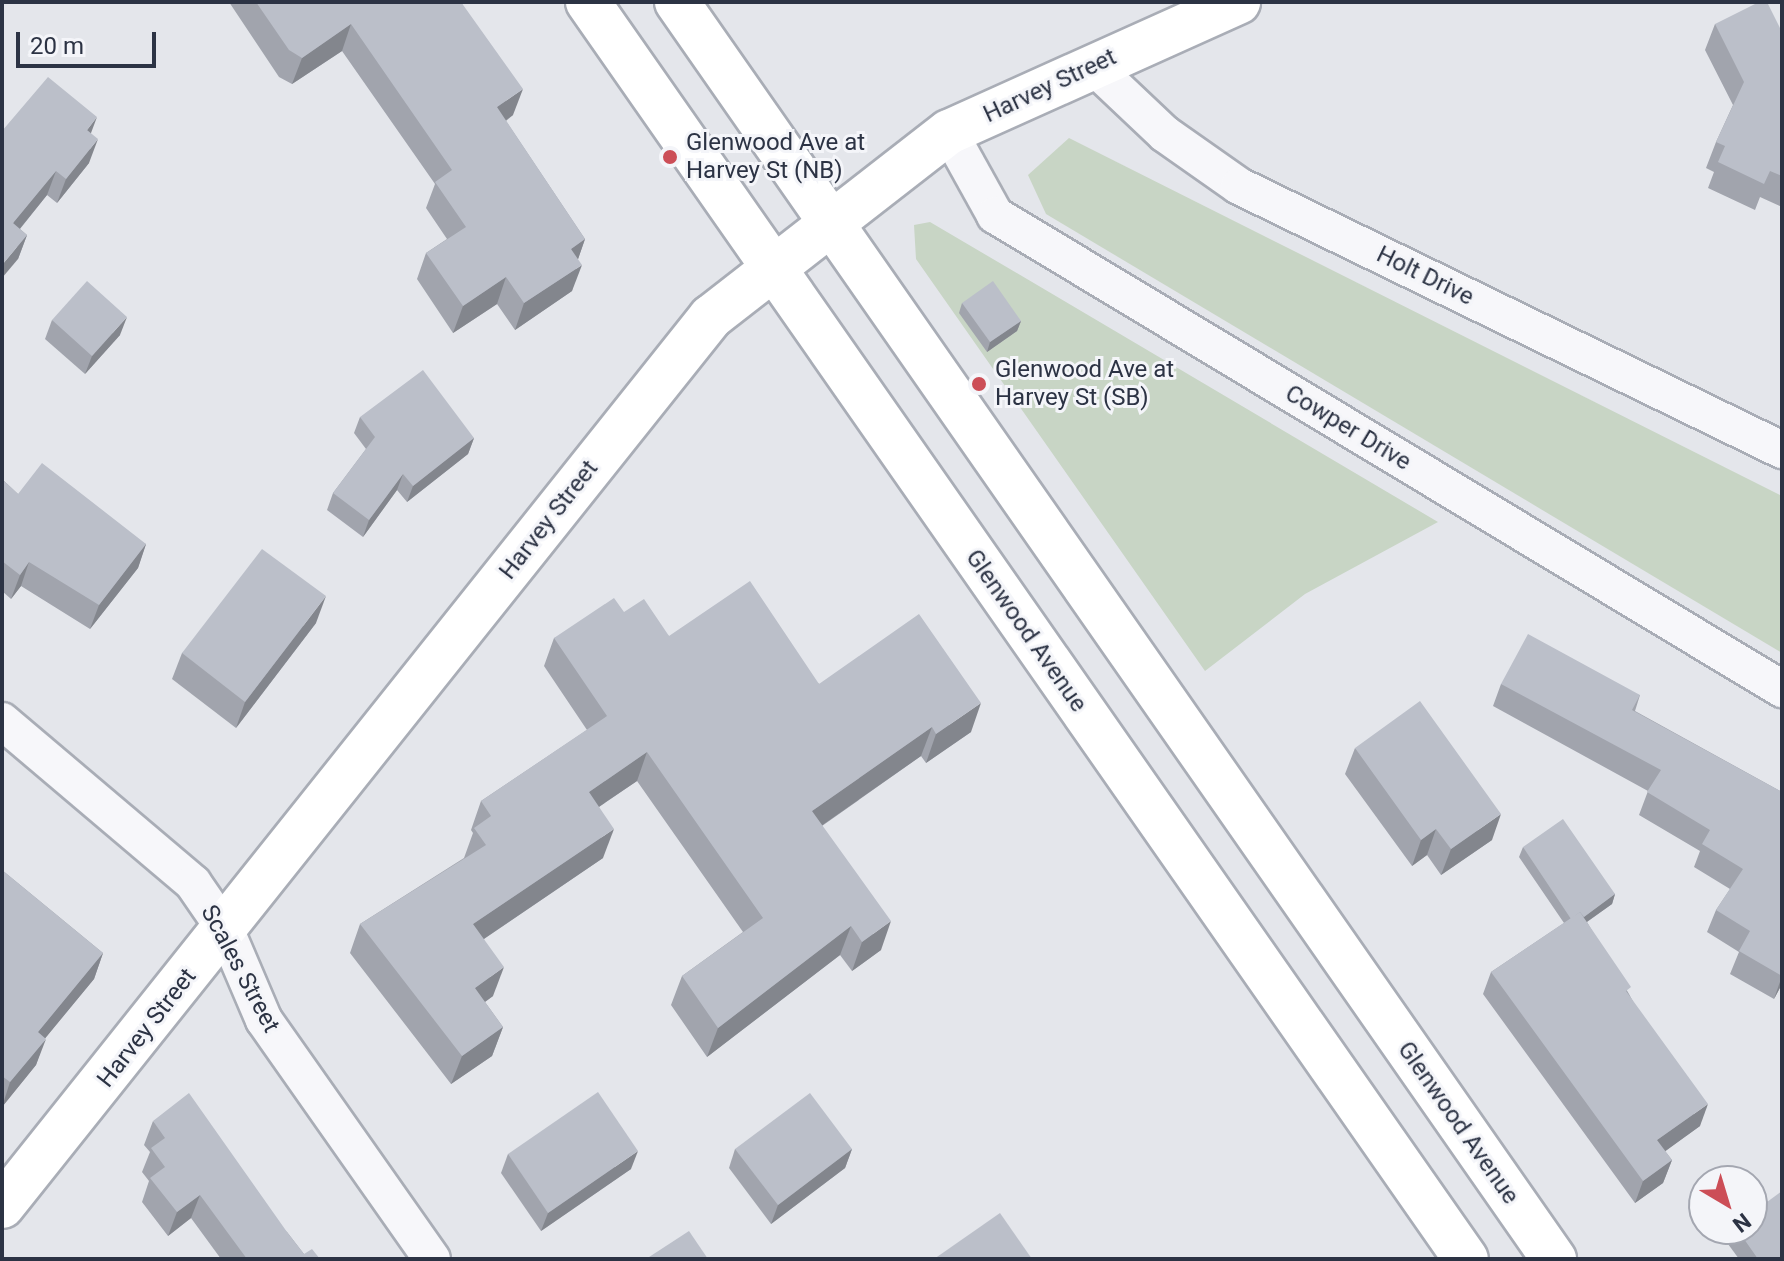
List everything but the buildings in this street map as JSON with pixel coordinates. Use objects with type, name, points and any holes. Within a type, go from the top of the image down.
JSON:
[{"type":"main road","name":"Glenwood Avenue","points":[[588,2],[1466,1259]]},
{"type":"main road","name":"Glenwood Avenue","points":[[677,2],[1554,1259]]},
{"type":"main road","name":"Harvey Street","points":[[2,1206],[226,931],[703,325],[773,263],[949,132],[1238,2]]},
{"type":"street","name":"Holt Drive","points":[[1093,66],[1165,134],[1239,186],[1782,450]]},
{"type":"street","name":"Cowper Drive","points":[[949,132],[995,215],[1782,689]]},
{"type":"street","name":"Scales Street","points":[[2,721],[193,883],[226,931],[264,1020],[432,1259]]},
{"type":"green space","points":[[1069,138],[1782,496],[1782,653],[1046,214],[1028,175]]},
{"type":"green space","points":[[930,222],[1438,522],[1305,594],[1205,671],[916,259],[914,225]]},
{"type":"place","name":"Glenwood Ave at Harvey St (NB)","points":[[670,157]]},
{"type":"place","name":"Glenwood Ave at Harvey St (SB)","points":[[979,384]]}]
